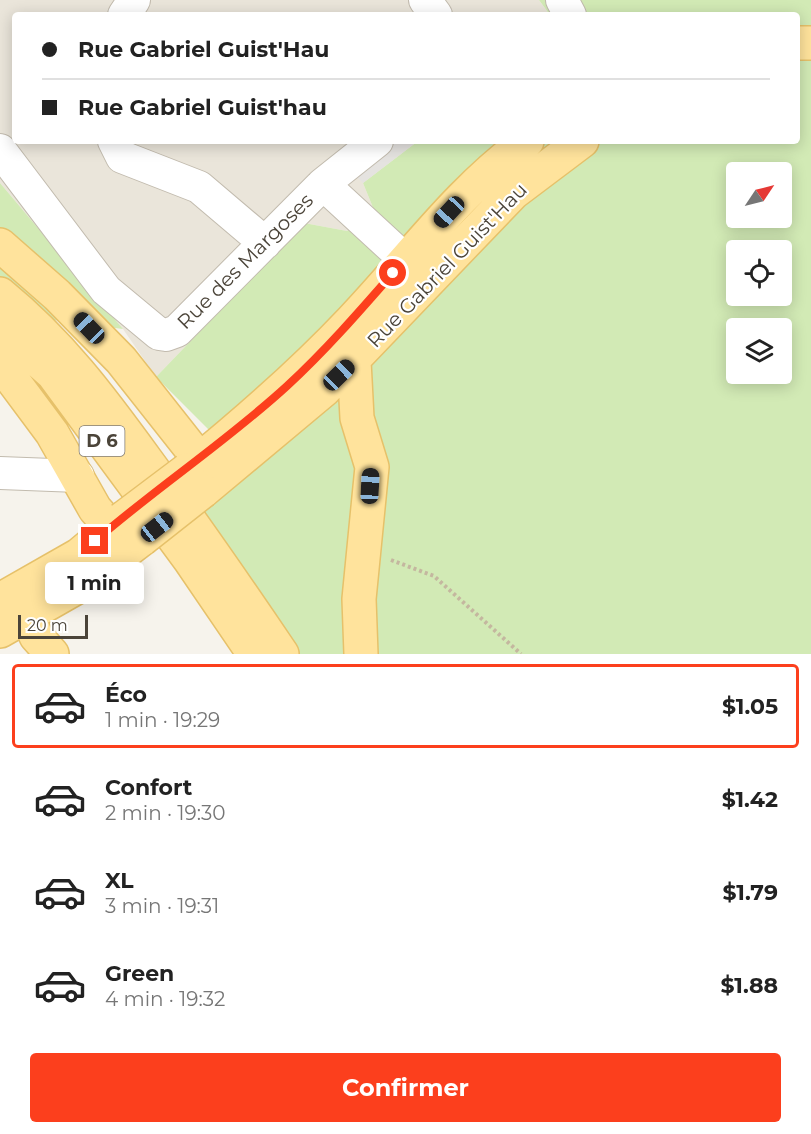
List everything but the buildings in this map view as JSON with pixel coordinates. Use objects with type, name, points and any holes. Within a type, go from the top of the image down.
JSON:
[{"type":"main road","name":"Rue Gabriel Guist'Hau","points":[[7,606],[86,582],[125,528],[197,473],[324,390],[354,361],[492,166],[523,144]]},
{"type":"main road","name":"Rue Gabriel Guist'Hau","points":[[197,473],[354,318],[578,144]]},
{"type":"main road","points":[[0,245],[57,295],[121,360],[197,473]]},
{"type":"main road","name":"D 6","points":[[0,294],[28,316],[84,375],[209,546],[282,654]]},
{"type":"main road","name":"D 6","points":[[0,327],[52,374],[190,560],[254,654]]},
{"type":"main road","points":[[354,361],[357,418],[372,468],[359,599],[361,654]]},
{"type":"main road","points":[[0,363],[39,414],[82,483],[95,509],[125,528],[66,562],[7,606],[52,654]]},
{"type":"main road","points":[[287,386],[324,390],[357,418]]},
{"type":"main road","points":[[66,562],[88,520],[82,483]]},
{"type":"street","points":[[116,144],[122,157],[199,187],[265,243]]},
{"type":"street","points":[[323,184],[373,144]]},
{"type":"street","name":"Rue des Margoses","points":[[0,150],[106,290],[159,334],[166,335],[177,331],[323,184],[417,269]]},
{"type":"street","points":[[0,473],[82,483]]},
{"type":"path","points":[[364,550],[434,576],[521,654]]},
{"type":"shaded area","points":[[0,0],[539,0],[548,12],[12,12],[12,144],[414,144],[363,183],[374,210],[347,231],[304,223],[156,377],[123,329],[0,183]]},
{"type":"shaded area","points":[[373,144],[414,144],[363,183],[346,166]]},
{"type":"green space","points":[[539,0],[811,0],[811,654],[245,654],[200,513],[243,477],[208,429],[156,377],[304,223],[347,231],[374,210],[363,183],[414,144],[800,144],[800,12],[548,12]]},
{"type":"green space","points":[[0,183],[123,329],[0,313]]},
{"type":"route","points":[[95,541],[188,470],[287,386],[354,318],[393,273]]}]
